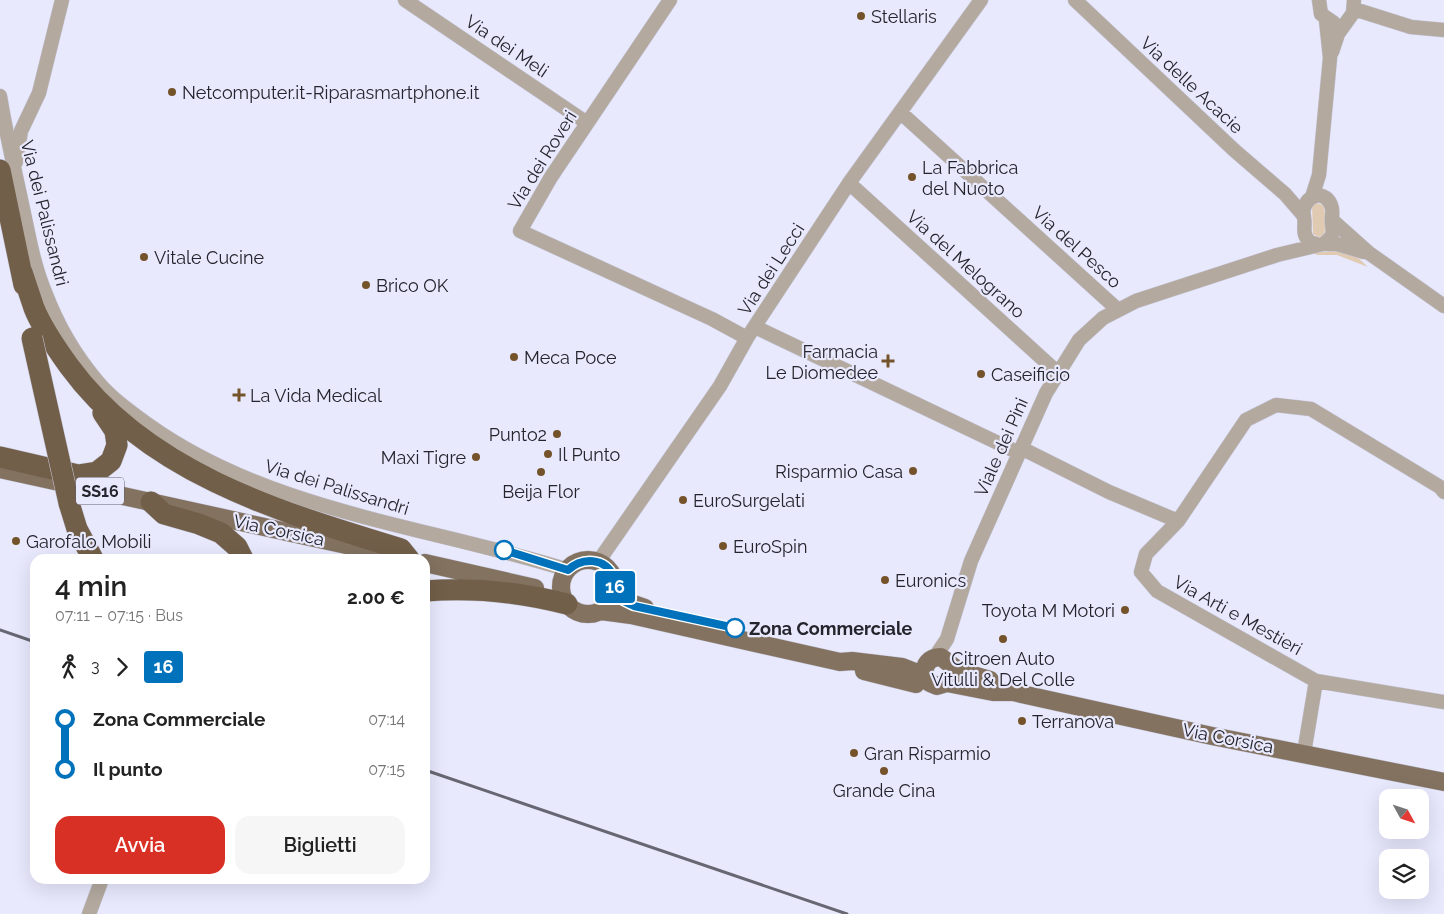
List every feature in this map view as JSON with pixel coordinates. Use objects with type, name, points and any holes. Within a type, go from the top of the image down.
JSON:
[{"type":"highway","points":[[0,170],[22,272],[32,338]]},
{"type":"highway","points":[[0,212],[14,274],[32,338],[69,503],[77,529],[90,554]]},
{"type":"highway","points":[[22,272],[34,309],[52,341],[79,380],[96,399],[132,430],[171,459],[214,481],[291,514],[401,549],[404,554]]},
{"type":"highway","points":[[0,457],[78,475],[89,474],[105,467],[116,452],[118,438],[96,399]]},
{"type":"highway","points":[[151,502],[164,514],[221,533],[237,547],[240,554]]},
{"type":"highway","points":[[430,590],[510,592],[564,598]]},
{"type":"main road","name":"SS16","points":[[0,468],[151,502]]},
{"type":"main road","name":"Via Corsica","points":[[151,502],[385,554]]},
{"type":"main road","points":[[564,598],[562,582],[568,570],[580,562],[598,562],[605,566],[613,576],[615,592],[609,605],[601,611]]},
{"type":"main road","name":"Via Corsica","points":[[430,564],[564,598],[576,611],[585,614],[601,611],[632,614],[840,662],[890,665],[928,672],[946,659],[950,675]]},
{"type":"main road","name":"Via Corsica","points":[[615,592],[622,600],[634,606],[856,654],[928,672]]},
{"type":"main road","name":"Via Corsica","points":[[928,672],[934,685],[950,675],[994,681],[1013,692],[1212,736],[1444,782]]},
{"type":"street","points":[[19,190],[17,149],[21,131],[39,93],[62,0]]},
{"type":"street","name":"Via dei Meli","points":[[406,0],[587,123]]},
{"type":"street","name":"Via dei Roveri","points":[[670,0],[551,177],[520,231],[712,319],[751,333]]},
{"type":"street","name":"Via dei Lecci","points":[[598,562],[601,553],[720,386],[751,333],[849,183],[981,0]]},
{"type":"street","name":"Via delle Acacie","points":[[1075,0],[1234,150],[1285,194],[1304,223]]},
{"type":"street","points":[[1319,0],[1320,11],[1326,20],[1330,58],[1319,175],[1315,198],[1303,207],[1304,223],[1310,242],[1350,247],[1369,253]]},
{"type":"street","points":[[1326,20],[1336,23],[1352,10]]},
{"type":"street","points":[[1352,10],[1411,27],[1444,30]]},
{"type":"street","points":[[1330,58],[1352,10]]},
{"type":"street","name":"Via dei Palissandri","points":[[0,96],[33,258],[44,292],[64,333],[97,381],[123,407],[161,434],[204,460],[276,491],[438,536],[511,552],[568,570]]},
{"type":"street","name":"Via del Pesco","points":[[900,112],[1117,309]]},
{"type":"street","name":"Via del Melograno","points":[[849,183],[1057,372]]},
{"type":"street","name":"Via delle Acacie","points":[[1285,194],[1315,198]]},
{"type":"street","points":[[1315,198],[1331,205],[1333,234],[1321,244]]},
{"type":"street","points":[[1332,220],[1369,253],[1444,306]]},
{"type":"street","name":"Viale dei Pini","points":[[1277,255],[1291,245],[1304,223]]},
{"type":"street","name":"Viale dei Pini","points":[[928,672],[947,639],[971,561],[1020,451],[1057,372],[1079,340],[1117,309],[1136,301],[1277,255],[1321,244]]},
{"type":"street","points":[[751,333],[1178,521]]},
{"type":"street","name":"Via Arti e Mestieri","points":[[1444,492],[1440,487],[1311,409],[1276,405],[1246,420],[1178,521],[1146,554],[1141,572],[1157,591],[1316,681],[1444,702]]},
{"type":"street","name":"Viale dei Pini","points":[[947,639],[950,675]]},
{"type":"street","points":[[1304,753],[1316,681]]},
{"type":"street","points":[[89,914],[100,884]]},
{"type":"shaded area","points":[[1316,203],[1323,205],[1326,225],[1323,236],[1318,237],[1313,234],[1312,206]]},
{"type":"shaded area","points":[[1340,250],[1354,254],[1368,267],[1337,255],[1317,255],[1314,253]]},
{"type":"railway","points":[[0,630],[30,640]]},
{"type":"railway","points":[[430,772],[847,914]]},
{"type":"bus line","name":"16","points":[[504,550],[568,570],[580,562],[588,560],[598,562],[605,566],[613,576],[616,586],[615,592],[619,598],[634,606],[735,628]]},
{"type":"place","name":"Stellaris","points":[[861,16]]},
{"type":"place","name":"Netcomputer.it-Riparasmartphone.it","points":[[172,92]]},
{"type":"place","name":"La Fabbrica del Nuoto","points":[[912,177]]},
{"type":"place","name":"Vitale Cucine","points":[[144,257]]},
{"type":"place","name":"Brico OK","points":[[366,285]]},
{"type":"place","name":"Meca Poce","points":[[514,357]]},
{"type":"place","name":"Farmacia Le Diomedee","points":[[888,361]]},
{"type":"place","name":"Caseificio","points":[[981,374]]},
{"type":"place","name":"La Vida Medical","points":[[239,395]]},
{"type":"place","name":"Punto2","points":[[557,434]]},
{"type":"place","name":"Il Punto","points":[[548,454]]},
{"type":"place","name":"Maxi Tigre","points":[[476,457]]},
{"type":"place","name":"Risparmio Casa","points":[[913,471]]},
{"type":"place","name":"Beija Flor","points":[[541,472]]},
{"type":"place","name":"EuroSurgelati","points":[[683,500]]},
{"type":"place","name":"Garofalo Mobili","points":[[16,541]]},
{"type":"place","name":"EuroSpin","points":[[723,546]]},
{"type":"place","name":"Euronics","points":[[885,580]]},
{"type":"place","name":"Toyota M Motori","points":[[1125,610]]},
{"type":"place","name":"Zona Commerciale","points":[[735,628]]},
{"type":"place","name":"Citroen Auto Vitulli & Del Colle","points":[[1003,639]]},
{"type":"place","name":"Terranova","points":[[1022,721]]},
{"type":"place","name":"Gran Risparmio","points":[[854,753]]},
{"type":"place","name":"Grande Cina","points":[[884,771]]}]
